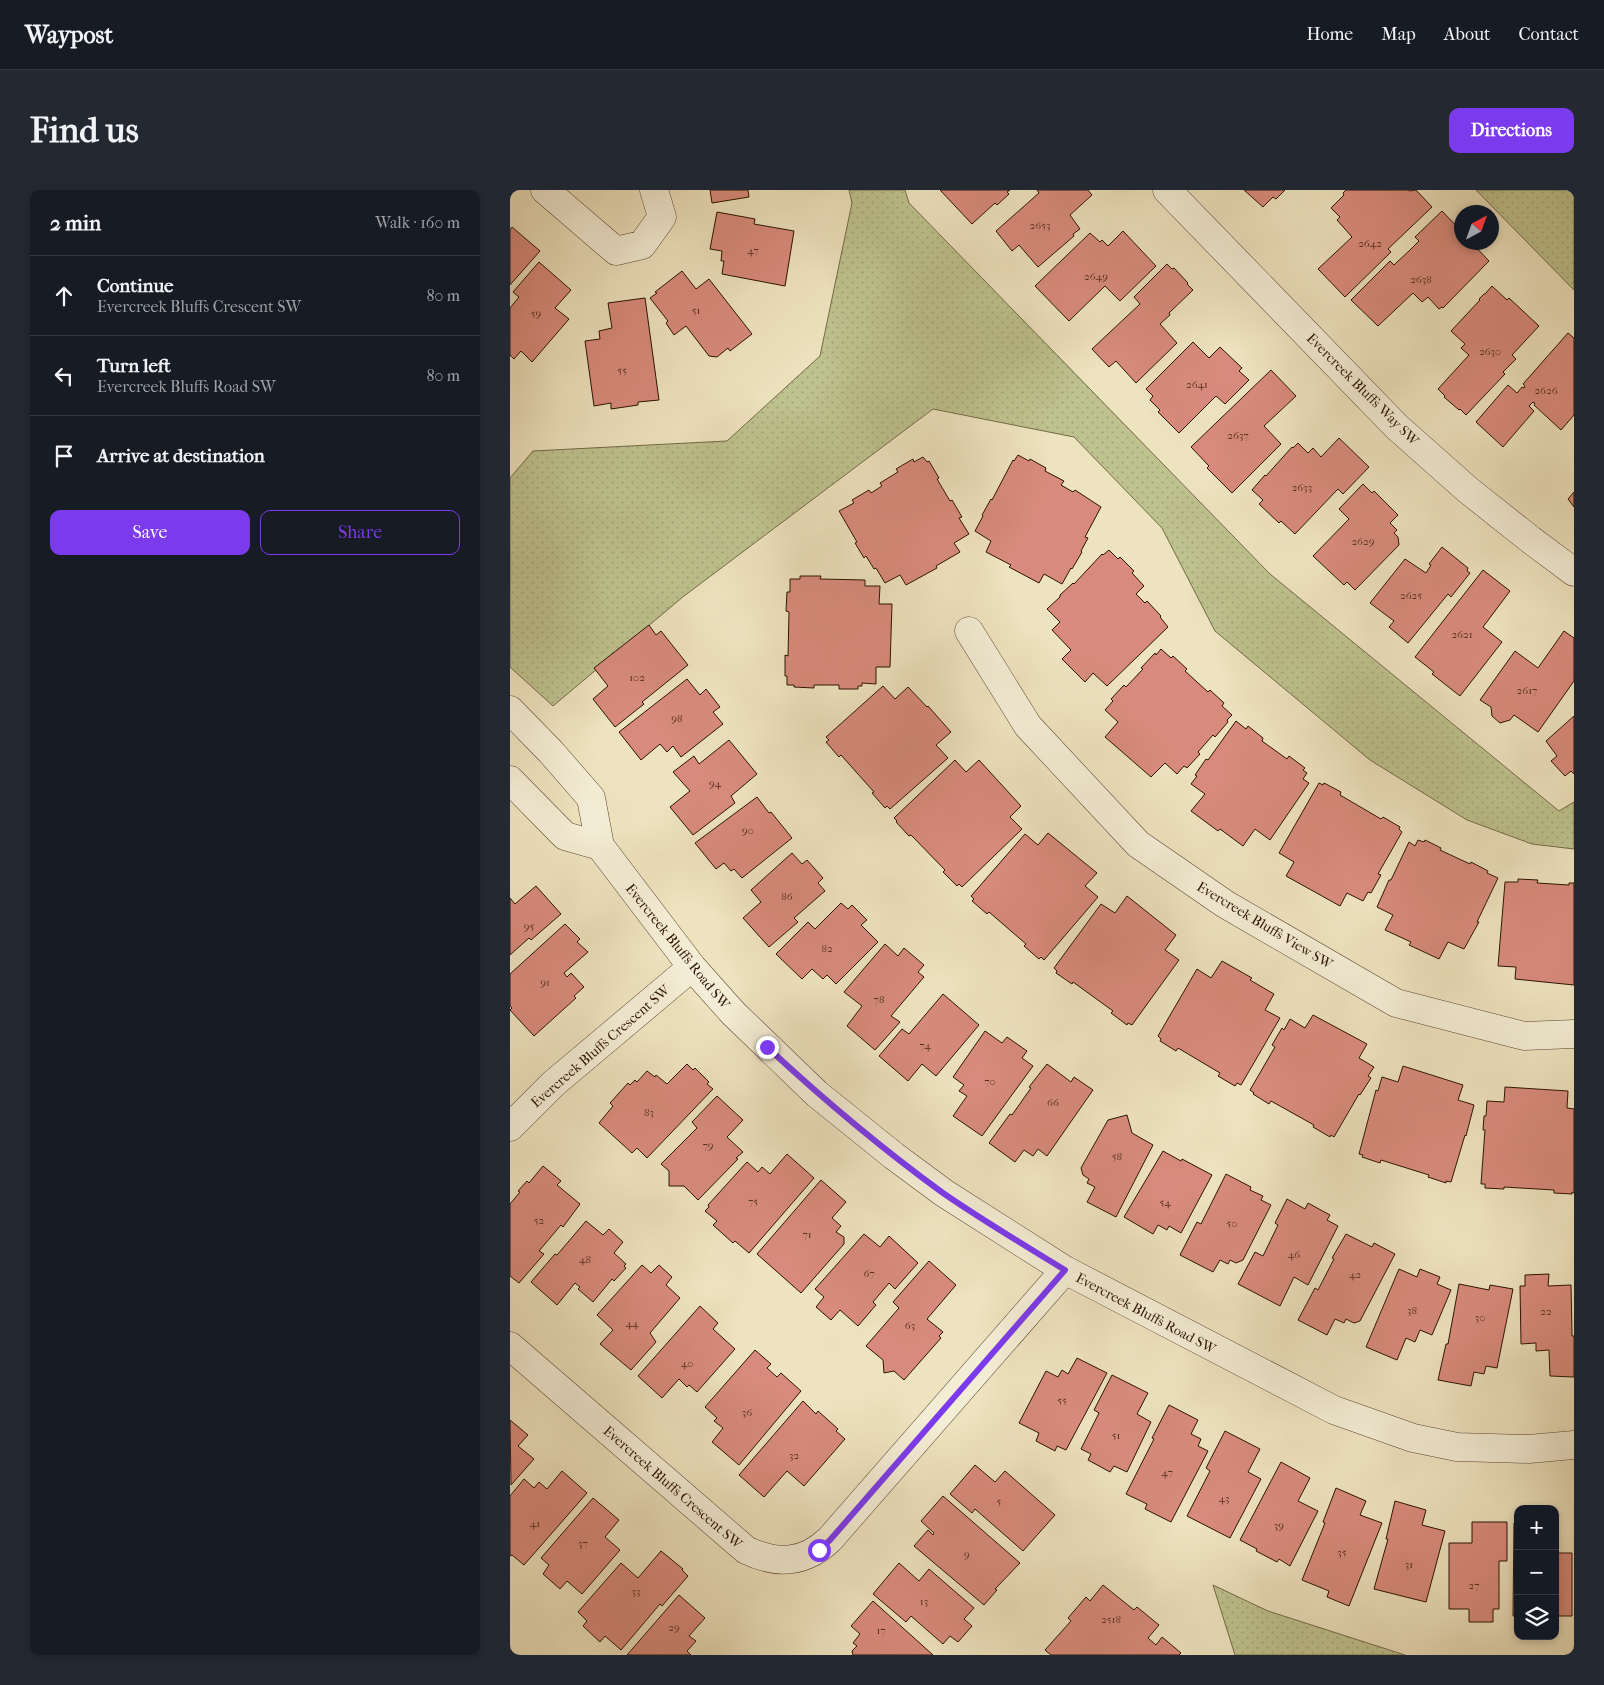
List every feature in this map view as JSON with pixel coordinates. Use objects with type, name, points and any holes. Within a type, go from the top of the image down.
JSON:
[{"type":"street","points":[[545,190],[616,251],[642,245],[662,217],[654,190]]},
{"type":"street","name":"Evercreek Bluffs Way SW","points":[[1167,190],[1398,427],[1468,490],[1574,572]]},
{"type":"street","name":"Evercreek Bluffs View SW","points":[[969,631],[1028,726],[1138,844],[1224,904],[1396,1002],[1524,1036],[1574,1034]]},
{"type":"street","name":"Evercreek Bluffs Road SW","points":[[510,710],[551,752],[590,798],[600,846],[692,967],[733,1013],[817,1094],[944,1194],[1065,1270],[1334,1410],[1413,1438],[1457,1447],[1529,1449],[1574,1445]]},
{"type":"street","points":[[510,780],[565,836],[600,846]]},
{"type":"street","name":"Evercreek Bluffs Crescent SW","points":[[510,1127],[553,1084],[692,967]]},
{"type":"street","name":"Evercreek Bluffs Crescent SW","points":[[510,1346],[746,1550],[762,1558],[798,1559],[819,1550],[830,1540],[1065,1270]]},
{"type":"green space","points":[[849,190],[905,190],[909,203],[1270,574],[1559,811],[1574,802],[1574,849],[1532,844],[1467,820],[1370,760],[1215,631],[1162,528],[1074,437],[933,409],[684,596],[553,706],[510,667],[510,478],[533,451],[727,441],[820,356],[852,203]]},
{"type":"green space","points":[[1476,190],[1574,190],[1574,290],[1499,213],[1499,205],[1491,205]]},
{"type":"green space","points":[[1213,1585],[1268,1611],[1405,1655],[1235,1655]]},
{"type":"building","points":[[710,190],[748,190],[749,197],[712,203]]},
{"type":"building","points":[[940,190],[1010,190],[1007,192],[1009,194],[997,205],[995,203],[972,224]]},
{"type":"building","points":[[1037,190],[1088,190],[1092,195],[1070,215],[1080,229],[1038,267],[1019,245],[1012,251],[996,231],[1039,193]]},
{"type":"building","points":[[1244,190],[1285,190],[1276,199],[1273,197],[1263,207]]},
{"type":"building","points":[[1346,190],[1416,190],[1432,207],[1388,249],[1391,252],[1345,297],[1318,269],[1352,237],[1337,220],[1340,217],[1331,208],[1344,195],[1343,193]]},
{"type":"building","points":[[1442,211],[1454,224],[1454,250],[1479,250],[1489,261],[1443,308],[1439,309],[1428,297],[1422,302],[1413,293],[1378,326],[1351,300],[1390,261],[1394,265],[1410,250],[1419,241],[1415,237]]},
{"type":"building","points":[[717,212],[755,219],[754,224],[794,231],[785,286],[722,274],[724,261],[721,261],[722,251],[710,249]]},
{"type":"building","points":[[512,227],[540,251],[510,285],[510,230]]},
{"type":"building","points":[[1123,231],[1156,266],[1120,301],[1105,286],[1069,321],[1035,286],[1090,233],[1108,246]]},
{"type":"building","points":[[539,262],[571,290],[555,308],[569,319],[532,362],[521,351],[514,359],[510,355],[510,308],[519,297],[513,292]]},
{"type":"building","points":[[1167,264],[1172,269],[1174,268],[1193,290],[1160,324],[1177,343],[1136,383],[1116,361],[1109,367],[1092,349],[1140,304],[1134,297]]},
{"type":"building","points":[[682,271],[696,289],[709,279],[752,334],[730,351],[728,348],[717,357],[709,356],[686,326],[674,335],[666,323],[668,321],[650,298]]},
{"type":"building","points":[[1492,286],[1507,300],[1509,298],[1539,326],[1512,355],[1516,359],[1503,372],[1505,374],[1466,415],[1444,397],[1438,389],[1469,355],[1461,348],[1465,344],[1451,331]]},
{"type":"building","points":[[645,298],[659,400],[638,402],[638,405],[611,409],[611,403],[594,406],[585,341],[600,339],[599,331],[612,328],[608,303]]},
{"type":"building","points":[[1568,333],[1574,338],[1574,415],[1561,430],[1533,402],[1529,406],[1534,411],[1503,447],[1476,422],[1508,385],[1517,393],[1522,387],[1524,388],[1523,384]]},
{"type":"building","points":[[1193,342],[1209,358],[1220,347],[1242,368],[1239,371],[1249,380],[1225,404],[1216,396],[1179,433],[1158,412],[1160,410],[1150,400],[1153,396],[1146,389]]},
{"type":"building","points":[[1271,370],[1296,396],[1264,426],[1281,444],[1232,493],[1207,468],[1209,466],[1191,447]]},
{"type":"building","points":[[1339,438],[1369,467],[1343,494],[1338,489],[1295,534],[1281,521],[1279,523],[1259,504],[1263,500],[1252,490],[1298,443],[1308,453],[1313,448],[1321,457]]},
{"type":"building","points":[[1018,455],[1046,468],[1045,471],[1064,481],[1061,485],[1073,492],[1075,490],[1101,507],[1085,537],[1088,538],[1082,552],[1062,584],[1044,574],[1039,583],[1009,567],[1011,565],[986,552],[991,541],[975,531],[1013,460]]},
{"type":"building","points":[[923,457],[927,462],[929,461],[939,478],[937,479],[962,517],[959,518],[969,534],[954,543],[960,552],[936,566],[937,568],[906,585],[900,575],[885,583],[866,556],[864,558],[839,511],[854,503],[852,500],[869,490],[871,493],[882,486],[880,483],[898,472],[896,469],[913,459],[914,462]]},
{"type":"building","points":[[1363,484],[1372,493],[1374,491],[1398,515],[1390,523],[1397,530],[1394,533],[1398,537],[1399,545],[1355,590],[1347,582],[1344,585],[1313,556],[1349,519],[1339,509]]},
{"type":"building","points":[[1574,492],[1574,507],[1568,499]]},
{"type":"building","points":[[1442,547],[1468,568],[1467,571],[1470,573],[1451,597],[1448,594],[1408,643],[1389,627],[1394,621],[1370,603],[1405,559],[1426,573],[1431,565],[1429,564]]},
{"type":"building","points":[[1109,550],[1118,559],[1120,557],[1134,571],[1132,573],[1144,586],[1136,594],[1145,603],[1147,601],[1168,627],[1107,686],[1093,673],[1085,682],[1062,659],[1071,650],[1052,630],[1060,622],[1047,609],[1102,554]]},
{"type":"building","points":[[1483,570],[1510,591],[1483,627],[1502,642],[1460,696],[1432,674],[1434,672],[1415,657]]},
{"type":"building","points":[[800,576],[821,576],[820,579],[865,580],[865,586],[880,586],[879,604],[892,604],[890,667],[876,667],[876,684],[862,683],[862,686],[858,686],[858,689],[839,689],[839,685],[814,685],[814,688],[787,685],[785,655],[788,656],[789,612],[786,611],[787,592],[790,592],[790,579],[800,579]]},
{"type":"building","points":[[649,625],[656,635],[661,631],[688,665],[642,702],[644,704],[615,727],[593,699],[608,686],[594,668]]},
{"type":"building","points":[[1564,631],[1574,638],[1574,681],[1538,732],[1514,715],[1510,720],[1500,723],[1492,716],[1491,707],[1480,700],[1515,651],[1538,668]]},
{"type":"building","points":[[1161,649],[1171,658],[1173,656],[1187,669],[1185,671],[1208,692],[1210,690],[1224,703],[1222,706],[1232,715],[1215,737],[1213,735],[1198,752],[1200,754],[1187,768],[1184,766],[1177,774],[1165,763],[1151,777],[1105,737],[1118,722],[1105,710],[1113,701],[1111,699],[1124,685],[1126,687],[1143,669],[1141,668]]},
{"type":"building","points":[[687,679],[700,695],[706,689],[720,707],[713,712],[723,724],[681,757],[673,746],[667,752],[660,744],[641,760],[619,732]]},
{"type":"building","points":[[883,686],[895,699],[908,687],[951,732],[936,745],[948,758],[890,809],[887,806],[885,808],[872,793],[874,792],[841,755],[839,757],[826,742],[829,740],[826,737]]},
{"type":"building","points":[[1574,716],[1574,774],[1571,771],[1565,776],[1551,761],[1557,756],[1546,741]]},
{"type":"building","points":[[1236,721],[1246,729],[1248,726],[1263,738],[1262,741],[1287,759],[1289,756],[1305,768],[1303,770],[1307,773],[1303,779],[1309,783],[1270,840],[1255,829],[1243,846],[1220,829],[1218,831],[1191,811],[1205,794],[1191,784],[1197,776],[1195,775]]},
{"type":"building","points":[[729,740],[757,774],[731,796],[735,803],[693,835],[670,807],[690,791],[673,772],[694,756],[699,764]]},
{"type":"building","points":[[955,760],[966,772],[979,760],[1021,806],[1010,817],[1022,829],[962,887],[959,884],[957,886],[943,872],[945,870],[911,835],[909,836],[894,818]]},
{"type":"building","points":[[1319,783],[1323,785],[1324,783],[1341,792],[1340,795],[1381,819],[1383,817],[1400,827],[1399,829],[1402,832],[1378,874],[1381,875],[1371,893],[1368,892],[1363,901],[1347,893],[1340,906],[1286,876],[1294,862],[1279,853]]},
{"type":"building","points":[[757,797],[792,838],[742,878],[734,869],[731,871],[724,863],[716,869],[695,843]]},
{"type":"building","points":[[1048,833],[1097,873],[1085,886],[1098,897],[1044,960],[1041,957],[1039,959],[1024,946],[1026,944],[989,912],[987,914],[972,901],[974,899],[971,896],[1025,834],[1038,845]]},
{"type":"building","points":[[1418,840],[1424,842],[1425,840],[1441,848],[1440,850],[1470,864],[1471,862],[1498,878],[1477,922],[1479,922],[1464,949],[1448,942],[1439,959],[1409,945],[1411,942],[1385,930],[1393,915],[1377,907],[1409,842],[1415,846]]},
{"type":"building","points":[[792,853],[802,864],[807,860],[823,878],[818,883],[825,891],[794,918],[798,922],[769,947],[743,918],[761,902],[751,890]]},
{"type":"building","points":[[1518,879],[1538,880],[1537,883],[1569,885],[1569,883],[1574,883],[1574,985],[1515,979],[1516,967],[1498,966],[1505,882],[1518,882]]},
{"type":"building","points":[[536,886],[561,914],[510,955],[510,898],[515,904]]},
{"type":"building","points":[[1127,896],[1176,935],[1165,950],[1179,960],[1132,1025],[1128,1023],[1127,1025],[1111,1013],[1113,1011],[1073,982],[1072,984],[1056,973],[1057,971],[1054,968],[1101,904],[1115,913]]},
{"type":"building","points":[[841,903],[848,909],[852,905],[867,920],[861,925],[878,942],[836,984],[827,975],[823,979],[812,969],[802,979],[776,954],[808,922],[815,929]]},
{"type":"building","points":[[565,924],[580,939],[577,942],[588,952],[564,973],[567,977],[571,973],[584,987],[574,996],[576,998],[534,1036],[510,1010],[512,1008],[510,1006],[510,974]]},
{"type":"building","points":[[885,944],[898,956],[904,948],[924,965],[918,972],[924,977],[891,1016],[900,1022],[875,1050],[847,1026],[862,1006],[844,992]]},
{"type":"building","points":[[1222,961],[1252,978],[1250,980],[1274,994],[1265,1010],[1280,1018],[1241,1085],[1237,1083],[1235,1086],[1218,1076],[1220,1073],[1178,1048],[1176,1051],[1160,1041],[1161,1039],[1158,1036],[1197,969],[1211,978]]},
{"type":"building","points":[[943,994],[979,1025],[936,1076],[922,1064],[908,1081],[879,1056],[902,1029],[909,1034]]},
{"type":"building","points":[[1313,1015],[1367,1044],[1359,1058],[1374,1067],[1368,1076],[1371,1078],[1359,1094],[1334,1137],[1331,1135],[1330,1137],[1313,1127],[1314,1125],[1271,1101],[1269,1104],[1250,1090],[1275,1047],[1272,1045],[1282,1028],[1284,1030],[1290,1019],[1305,1028]]},
{"type":"building","points":[[985,1031],[1002,1043],[1007,1037],[1027,1051],[1022,1058],[1033,1066],[982,1136],[953,1116],[967,1096],[959,1091],[964,1085],[953,1077]]},
{"type":"building","points":[[687,1064],[693,1070],[695,1068],[709,1082],[707,1084],[713,1089],[647,1158],[637,1148],[632,1153],[599,1123],[613,1106],[610,1103],[628,1083],[630,1085],[635,1080],[637,1082],[647,1071],[655,1077],[656,1075],[667,1084]]},
{"type":"building","points":[[1047,1064],[1071,1082],[1074,1077],[1093,1090],[1047,1156],[1038,1149],[1033,1156],[1024,1150],[1015,1162],[989,1143],[1010,1114],[1012,1115],[1031,1088],[1029,1087]]},
{"type":"building","points":[[1403,1066],[1463,1085],[1458,1100],[1474,1105],[1451,1182],[1446,1181],[1446,1183],[1428,1177],[1429,1175],[1381,1160],[1380,1163],[1362,1157],[1363,1155],[1359,1154],[1376,1090],[1378,1091],[1382,1077],[1398,1082]]},
{"type":"building","points":[[1505,1087],[1568,1091],[1567,1108],[1574,1109],[1574,1193],[1554,1193],[1554,1190],[1504,1187],[1504,1189],[1485,1188],[1485,1184],[1481,1184],[1485,1130],[1483,1130],[1484,1116],[1486,1116],[1487,1101],[1504,1102]]},
{"type":"building","points":[[717,1096],[743,1120],[727,1137],[743,1152],[698,1200],[684,1186],[669,1186],[669,1171],[661,1164],[697,1128],[692,1122]]},
{"type":"building","points":[[1127,1115],[1132,1133],[1153,1145],[1116,1217],[1087,1202],[1095,1187],[1087,1183],[1089,1179],[1083,1175],[1081,1168],[1108,1120]]},
{"type":"building","points":[[1163,1151],[1212,1175],[1181,1233],[1169,1226],[1167,1230],[1158,1225],[1153,1234],[1124,1217]]},
{"type":"building","points":[[787,1154],[814,1178],[749,1253],[735,1241],[733,1243],[713,1225],[717,1221],[705,1211],[709,1207],[708,1205],[747,1162],[758,1172],[762,1167],[770,1174]]},
{"type":"building","points":[[543,1166],[561,1181],[557,1185],[580,1204],[563,1227],[561,1225],[539,1251],[544,1254],[519,1283],[510,1276],[510,1204],[520,1192],[518,1191],[527,1181],[529,1183]]},
{"type":"building","points":[[1226,1174],[1251,1187],[1250,1190],[1263,1196],[1261,1200],[1271,1205],[1243,1260],[1236,1263],[1230,1260],[1228,1264],[1220,1260],[1213,1272],[1180,1255],[1197,1222],[1201,1224]]},
{"type":"building","points":[[821,1180],[846,1202],[832,1218],[841,1226],[836,1232],[844,1237],[844,1244],[801,1293],[757,1254]]},
{"type":"building","points":[[1287,1199],[1305,1209],[1308,1203],[1330,1215],[1327,1220],[1338,1226],[1308,1285],[1294,1277],[1280,1306],[1238,1284],[1255,1252],[1263,1256],[1278,1225],[1275,1223]]},
{"type":"building","points":[[586,1221],[603,1235],[609,1229],[623,1242],[614,1253],[626,1264],[624,1266],[626,1268],[614,1281],[612,1279],[593,1302],[578,1289],[580,1287],[575,1283],[557,1305],[531,1282]]},
{"type":"building","points":[[864,1234],[880,1247],[889,1236],[918,1263],[895,1289],[889,1283],[873,1302],[876,1305],[858,1326],[840,1310],[831,1320],[816,1307],[824,1297],[815,1289]]},
{"type":"building","points":[[1346,1234],[1372,1247],[1374,1243],[1395,1254],[1360,1321],[1354,1323],[1346,1319],[1344,1323],[1335,1319],[1327,1335],[1298,1320],[1315,1288],[1318,1290],[1334,1259],[1332,1258]]},
{"type":"building","points":[[929,1261],[956,1285],[927,1319],[943,1332],[939,1336],[941,1338],[904,1380],[894,1371],[884,1373],[883,1360],[866,1346],[899,1308],[893,1302]]},
{"type":"building","points":[[642,1265],[651,1273],[659,1265],[672,1277],[666,1285],[680,1298],[650,1333],[656,1342],[631,1370],[600,1344],[613,1330],[597,1315]]},
{"type":"building","points":[[1399,1269],[1417,1277],[1420,1269],[1440,1277],[1437,1284],[1451,1290],[1432,1335],[1420,1330],[1415,1342],[1406,1338],[1397,1360],[1366,1347]]},
{"type":"building","points":[[1549,1274],[1548,1286],[1571,1285],[1574,1377],[1550,1376],[1549,1350],[1536,1351],[1536,1343],[1521,1344],[1520,1286],[1525,1286],[1525,1275]]},
{"type":"building","points":[[1459,1284],[1489,1290],[1490,1285],[1513,1289],[1497,1368],[1486,1366],[1484,1374],[1474,1372],[1471,1386],[1438,1380],[1446,1344],[1448,1344]]},
{"type":"building","points":[[700,1306],[718,1323],[713,1329],[735,1349],[697,1392],[689,1385],[687,1387],[679,1379],[662,1398],[638,1376]]},
{"type":"building","points":[[755,1350],[771,1364],[767,1368],[777,1377],[781,1373],[801,1391],[739,1465],[712,1442],[723,1428],[714,1421],[717,1418],[705,1407]]},
{"type":"building","points":[[1077,1358],[1107,1373],[1066,1450],[1057,1446],[1055,1451],[1036,1441],[1039,1433],[1019,1423],[1046,1371],[1058,1377],[1062,1370],[1068,1374]]},
{"type":"building","points":[[1112,1375],[1148,1393],[1137,1414],[1151,1422],[1127,1472],[1114,1466],[1110,1472],[1088,1460],[1091,1454],[1081,1449],[1099,1413],[1094,1410]]},
{"type":"building","points":[[803,1401],[816,1414],[818,1411],[838,1429],[836,1431],[845,1439],[804,1486],[787,1471],[764,1497],[739,1475]]},
{"type":"building","points":[[1169,1405],[1198,1420],[1191,1434],[1201,1439],[1198,1446],[1208,1451],[1171,1522],[1145,1509],[1147,1504],[1126,1494]]},
{"type":"building","points":[[510,1420],[528,1435],[518,1446],[534,1459],[511,1485]]},
{"type":"building","points":[[1225,1431],[1260,1449],[1248,1472],[1261,1479],[1230,1538],[1187,1516],[1210,1471],[1206,1468]]},
{"type":"building","points":[[1281,1462],[1310,1478],[1298,1501],[1318,1511],[1290,1566],[1279,1559],[1277,1562],[1240,1540]]},
{"type":"building","points":[[975,1465],[995,1482],[1005,1471],[1055,1515],[1023,1551],[975,1509],[972,1513],[950,1494]]},
{"type":"building","points":[[562,1471],[587,1493],[524,1565],[512,1555],[510,1556],[510,1496],[524,1479],[534,1488],[539,1482],[547,1489]]},
{"type":"building","points":[[1336,1488],[1366,1501],[1360,1515],[1382,1523],[1349,1606],[1327,1597],[1329,1591],[1302,1580],[1325,1523],[1323,1522]]},
{"type":"building","points":[[943,1496],[1020,1563],[995,1589],[997,1590],[984,1605],[914,1546],[928,1530],[933,1535],[934,1533],[921,1521]]},
{"type":"building","points":[[593,1498],[619,1520],[605,1537],[620,1550],[582,1594],[567,1581],[560,1589],[543,1574],[549,1565],[541,1558]]},
{"type":"building","points":[[1395,1501],[1426,1510],[1422,1525],[1445,1531],[1426,1602],[1374,1589],[1388,1539],[1386,1539]]},
{"type":"building","points":[[1472,1522],[1507,1522],[1507,1561],[1499,1561],[1499,1609],[1493,1609],[1493,1622],[1469,1622],[1469,1609],[1449,1609],[1449,1543],[1472,1543]]},
{"type":"building","points":[[1514,1523],[1514,1616],[1513,1616]]},
{"type":"building","points":[[661,1551],[683,1569],[688,1576],[662,1606],[660,1604],[621,1650],[605,1636],[600,1642],[583,1626],[587,1621],[578,1612],[621,1563],[638,1578]]},
{"type":"building","points":[[1559,1553],[1572,1553],[1572,1616],[1559,1616]]},
{"type":"building","points":[[899,1563],[919,1581],[929,1569],[974,1608],[964,1619],[972,1626],[958,1642],[950,1636],[943,1644],[911,1616],[906,1622],[873,1594]]},
{"type":"building","points":[[1103,1585],[1134,1610],[1137,1607],[1159,1625],[1148,1638],[1156,1645],[1162,1637],[1181,1653],[1179,1655],[1051,1655],[1045,1650],[1071,1621],[1068,1618],[1086,1597],[1090,1601]]},
{"type":"building","points":[[679,1595],[705,1618],[689,1636],[696,1641],[687,1651],[691,1655],[627,1655]]},
{"type":"building","points":[[873,1601],[933,1655],[853,1655],[852,1651],[857,1646],[853,1643],[860,1634],[851,1626]]},
{"type":"route","points":[[767,1047],[817,1094],[944,1194],[1065,1270],[830,1540],[819,1550]]}]
